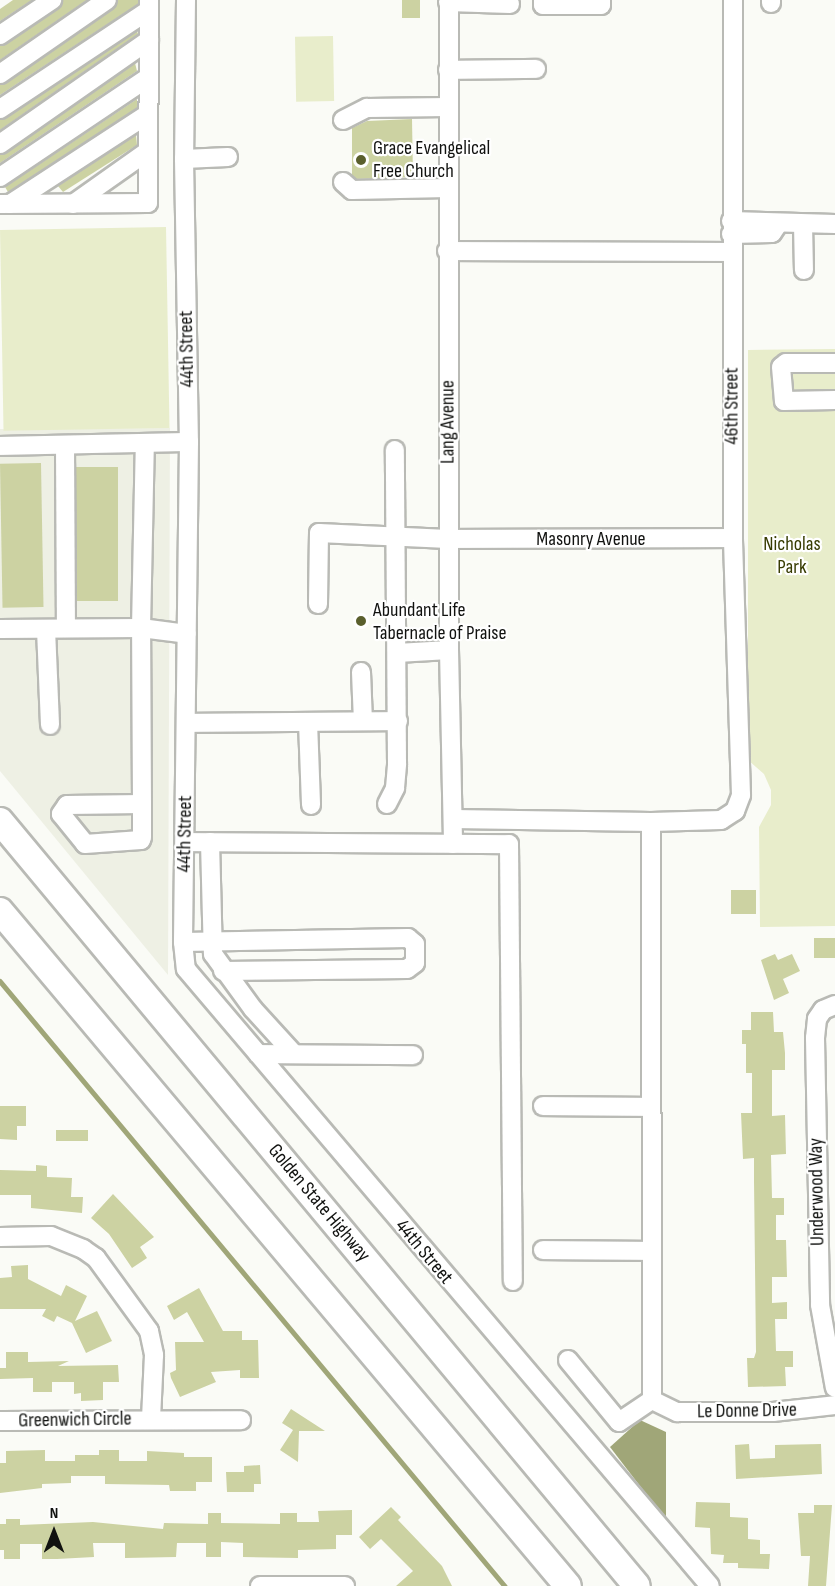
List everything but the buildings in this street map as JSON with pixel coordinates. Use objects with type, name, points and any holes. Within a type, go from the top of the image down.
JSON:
[{"type":"highway","name":"Golden State Highway","points":[[0,821],[637,1586]]},
{"type":"highway","points":[[0,911],[568,1586]]},
{"type":"street","points":[[0,35],[52,0]]},
{"type":"street","points":[[0,74],[107,0]]},
{"type":"street","name":"44th Street","points":[[186,0],[184,159],[189,442],[183,942],[186,969],[637,1504],[710,1586]]},
{"type":"street","points":[[543,2],[601,6],[600,0]]},
{"type":"street","name":"46th Street","points":[[651,822],[722,820],[735,811],[741,795],[733,538],[731,228],[733,0]]},
{"type":"street","points":[[448,1],[510,4]]},
{"type":"street","name":"Lang Avenue","points":[[448,1],[448,539],[453,843]]},
{"type":"street","points":[[5,204],[148,203],[149,5]]},
{"type":"street","points":[[0,109],[149,5]]},
{"type":"street","points":[[0,144],[149,40]]},
{"type":"street","points":[[448,70],[536,69]]},
{"type":"street","points":[[0,177],[149,77]]},
{"type":"street","points":[[343,120],[367,108],[448,107]]},
{"type":"street","points":[[5,204],[148,114]]},
{"type":"street","points":[[73,204],[148,151]]},
{"type":"street","points":[[184,159],[228,157]]},
{"type":"street","points":[[343,182],[352,190],[448,188]]},
{"type":"street","points":[[731,228],[769,220],[778,225],[835,224]]},
{"type":"street","points":[[802,224],[804,270]]},
{"type":"street","points":[[447,251],[731,252]]},
{"type":"street","points":[[835,363],[786,363],[782,367],[784,401],[835,400]]},
{"type":"street","points":[[0,446],[189,442]]},
{"type":"street","points":[[142,804],[141,628],[145,444]]},
{"type":"street","points":[[65,445],[66,628]]},
{"type":"street","points":[[387,804],[395,788],[398,721],[395,450]]},
{"type":"street","name":"Masonry Avenue","points":[[318,604],[319,533],[395,534],[448,539],[733,538]]},
{"type":"street","points":[[46,628],[50,725]]},
{"type":"street","points":[[0,629],[141,628],[187,634]]},
{"type":"street","points":[[397,653],[449,650]]},
{"type":"street","points":[[361,672],[363,721]]},
{"type":"street","points":[[186,723],[398,721]]},
{"type":"street","points":[[308,722],[310,805]]},
{"type":"street","points":[[453,819],[651,822],[651,1251],[656,1404],[619,1422],[568,1360]]},
{"type":"street","points":[[185,842],[509,844],[513,1281]]},
{"type":"street","points":[[210,842],[211,940],[223,971],[294,1054]]},
{"type":"street","points":[[183,942],[408,938],[415,944],[415,963],[407,969],[223,971]]},
{"type":"street","name":"Underwood Way","points":[[835,1005],[824,1010],[817,1019],[815,1038],[819,1305],[835,1388]]},
{"type":"street","points":[[258,1054],[413,1055]]},
{"type":"street","points":[[543,1106],[651,1107]]},
{"type":"street","name":"Greenwich Circle","points":[[0,1237],[51,1236],[83,1249],[96,1258],[149,1331],[154,1355],[151,1419]]},
{"type":"street","points":[[543,1250],[651,1251]]},
{"type":"street","name":"Le Donne Drive","points":[[656,1404],[676,1412],[762,1412],[835,1405]]},
{"type":"street","name":"Greenwich Circle","points":[[0,1421],[241,1420]]},
{"type":"street","points":[[260,1586],[345,1586]]},
{"type":"shaded area","points":[[170,428],[168,975],[0,771],[0,429]]},
{"type":"shaded area","points":[[640,1420],[666,1432],[666,1520],[610,1447]]},
{"type":"green space","points":[[333,36],[334,101],[296,102],[295,37]]},
{"type":"green space","points":[[166,227],[170,428],[4,431],[0,230]]},
{"type":"green space","name":"Nicholas Park","points":[[835,349],[835,926],[760,927],[759,827],[771,805],[771,790],[764,774],[748,760],[748,350]]},
{"type":"waterway","points":[[0,981],[505,1586]]},
{"type":"place","name":"Grace Evangelical Free Church","points":[[361,160]]},
{"type":"place","name":"Abundant Life Tabernacle of Praise","points":[[361,621]]}]
